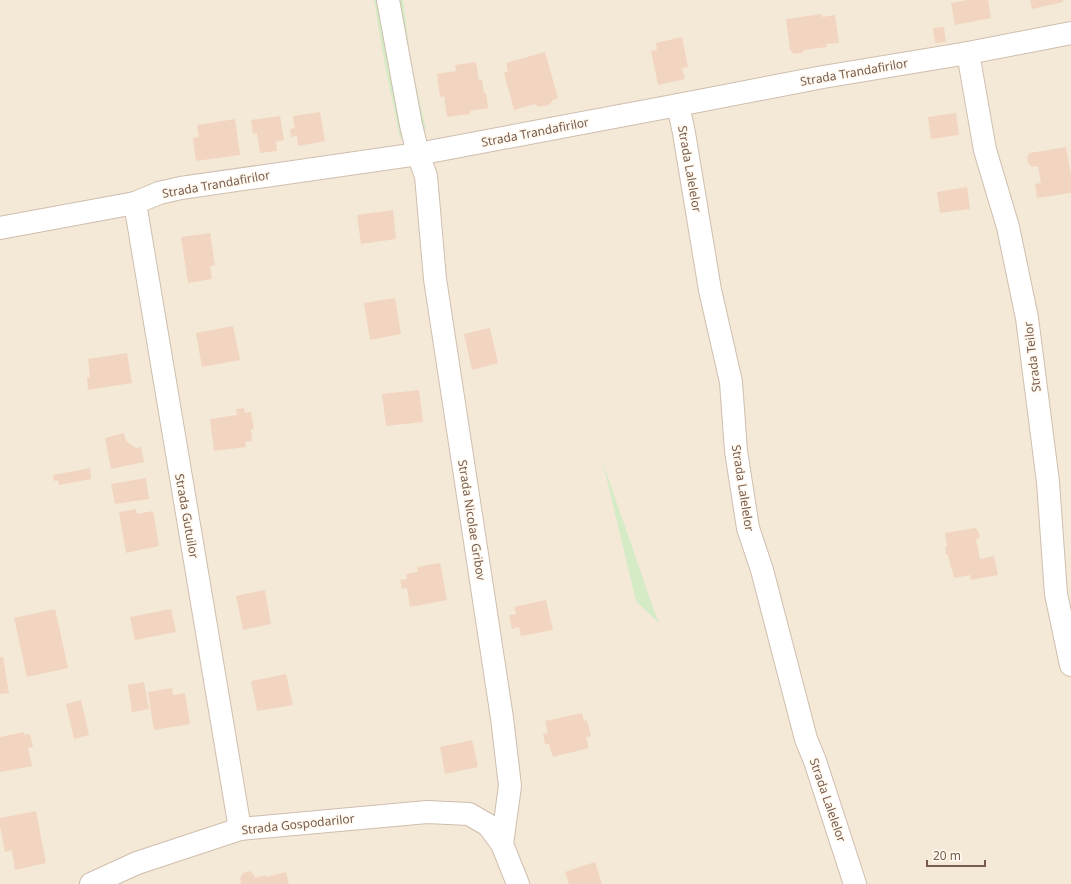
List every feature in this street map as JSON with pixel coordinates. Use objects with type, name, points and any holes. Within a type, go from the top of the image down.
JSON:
[{"type":"street","name":"Strada Nicolae Gribov","points":[[388,0],[411,125],[418,154],[426,176],[436,286],[504,733],[510,786],[502,844],[518,884]]},
{"type":"street","name":"Strada Trandafirilor","points":[[0,228],[135,204],[159,193],[181,188],[418,154],[823,77],[968,53],[1071,33]]},
{"type":"street","name":"Strada Teilor","points":[[968,53],[985,150],[1008,227],[1027,318],[1048,482],[1056,594],[1071,665]]},
{"type":"street","name":"Strada Lalelelor","points":[[678,105],[710,290],[731,382],[736,451],[748,528],[762,570],[806,739],[815,761],[856,884]]},
{"type":"street","name":"Strada Gutuilor","points":[[135,204],[240,829]]},
{"type":"street","name":"Strada Gospodarilor","points":[[91,884],[137,863],[240,829],[427,812],[468,814],[488,825],[502,844]]},
{"type":"shaded area","points":[[0,0],[1071,0],[1071,884],[0,884]]},
{"type":"green space","points":[[374,0],[403,0],[411,64],[426,129],[400,138],[384,60]]},
{"type":"green space","points":[[603,463],[649,596],[659,623],[636,601]]},
{"type":"building","points":[[968,0],[988,0],[991,18],[955,25],[951,3]]},
{"type":"building","points":[[1030,0],[1063,0],[1063,2],[1032,9]]},
{"type":"building","points":[[822,14],[822,17],[835,15],[839,43],[826,44],[827,47],[804,50],[802,53],[794,54],[790,50],[786,19]]},
{"type":"building","points":[[944,27],[946,42],[935,43],[933,28]]},
{"type":"building","points":[[682,37],[688,67],[682,68],[685,79],[658,85],[651,51],[657,50],[656,43]]},
{"type":"building","points":[[545,52],[558,98],[553,100],[549,105],[539,107],[535,104],[514,110],[504,73],[508,71],[506,63]]},
{"type":"building","points":[[476,62],[479,80],[482,80],[484,93],[486,93],[488,108],[470,111],[470,114],[447,117],[444,96],[440,97],[437,74],[456,71],[455,65]]},
{"type":"building","points":[[320,112],[325,141],[298,146],[297,136],[291,137],[290,129],[295,128],[293,116]]},
{"type":"building","points":[[956,113],[959,135],[931,139],[928,117]]},
{"type":"building","points":[[280,116],[284,140],[276,142],[277,151],[260,153],[257,133],[253,134],[251,120]]},
{"type":"building","points":[[235,119],[240,155],[196,161],[193,138],[199,137],[197,125]]},
{"type":"building","points":[[1066,147],[1071,176],[1071,193],[1037,198],[1035,184],[1041,183],[1038,166],[1032,167],[1028,163],[1027,157],[1030,153]]},
{"type":"building","points":[[967,187],[970,209],[940,213],[937,192]]},
{"type":"building","points":[[393,210],[396,239],[361,244],[357,215]]},
{"type":"building","points":[[210,233],[215,265],[210,266],[212,279],[188,283],[181,237]]},
{"type":"building","points":[[395,298],[401,334],[370,340],[364,303]]},
{"type":"building","points":[[233,326],[240,360],[202,367],[196,333]]},
{"type":"building","points":[[490,328],[498,363],[472,370],[464,334]]},
{"type":"building","points":[[127,353],[132,383],[88,390],[87,378],[90,377],[88,359]]},
{"type":"building","points":[[419,390],[423,422],[386,426],[382,394]]},
{"type":"building","points":[[244,408],[245,413],[251,412],[254,429],[251,429],[252,441],[245,442],[246,447],[214,451],[210,419],[237,415],[236,409]]},
{"type":"building","points":[[124,433],[126,441],[136,448],[141,447],[144,462],[111,469],[105,438]]},
{"type":"building","points":[[90,468],[91,479],[59,485],[58,480],[54,481],[53,475]]},
{"type":"building","points":[[146,478],[149,499],[115,504],[111,484]]},
{"type":"building","points":[[136,509],[137,514],[153,511],[159,546],[126,553],[119,512]]},
{"type":"building","points":[[975,528],[980,537],[976,540],[980,559],[994,556],[998,575],[971,580],[970,575],[954,578],[948,555],[946,554],[945,547],[947,546],[945,533]]},
{"type":"building","points":[[440,563],[447,600],[410,607],[407,588],[402,589],[400,580],[407,579],[406,574],[418,572],[417,567]]},
{"type":"building","points":[[265,590],[271,624],[243,630],[236,596]]},
{"type":"building","points":[[546,600],[553,630],[521,636],[519,627],[512,629],[509,615],[516,614],[514,607]]},
{"type":"building","points":[[55,609],[68,668],[27,677],[14,618]]},
{"type":"building","points":[[171,609],[176,632],[135,640],[130,617]]},
{"type":"building","points":[[0,657],[3,657],[9,693],[0,694]]},
{"type":"building","points":[[286,674],[293,705],[257,711],[251,681]]},
{"type":"building","points":[[144,682],[149,709],[132,712],[128,685]]},
{"type":"building","points":[[172,688],[173,695],[185,693],[190,724],[154,730],[148,692]]},
{"type":"building","points":[[81,700],[89,735],[74,739],[66,704]]},
{"type":"building","points":[[582,713],[584,721],[587,720],[591,736],[586,737],[589,748],[553,757],[549,744],[545,744],[543,734],[548,733],[545,721]]},
{"type":"building","points":[[24,732],[24,735],[30,734],[33,747],[28,748],[32,766],[0,772],[0,737]]},
{"type":"building","points":[[472,740],[478,767],[445,774],[440,747]]},
{"type":"building","points":[[36,811],[46,863],[15,870],[12,850],[5,852],[0,818]]},
{"type":"building","points":[[595,862],[602,884],[569,884],[565,872]]},
{"type":"building","points":[[250,871],[255,878],[286,872],[289,884],[241,884],[240,879],[243,873]]}]
